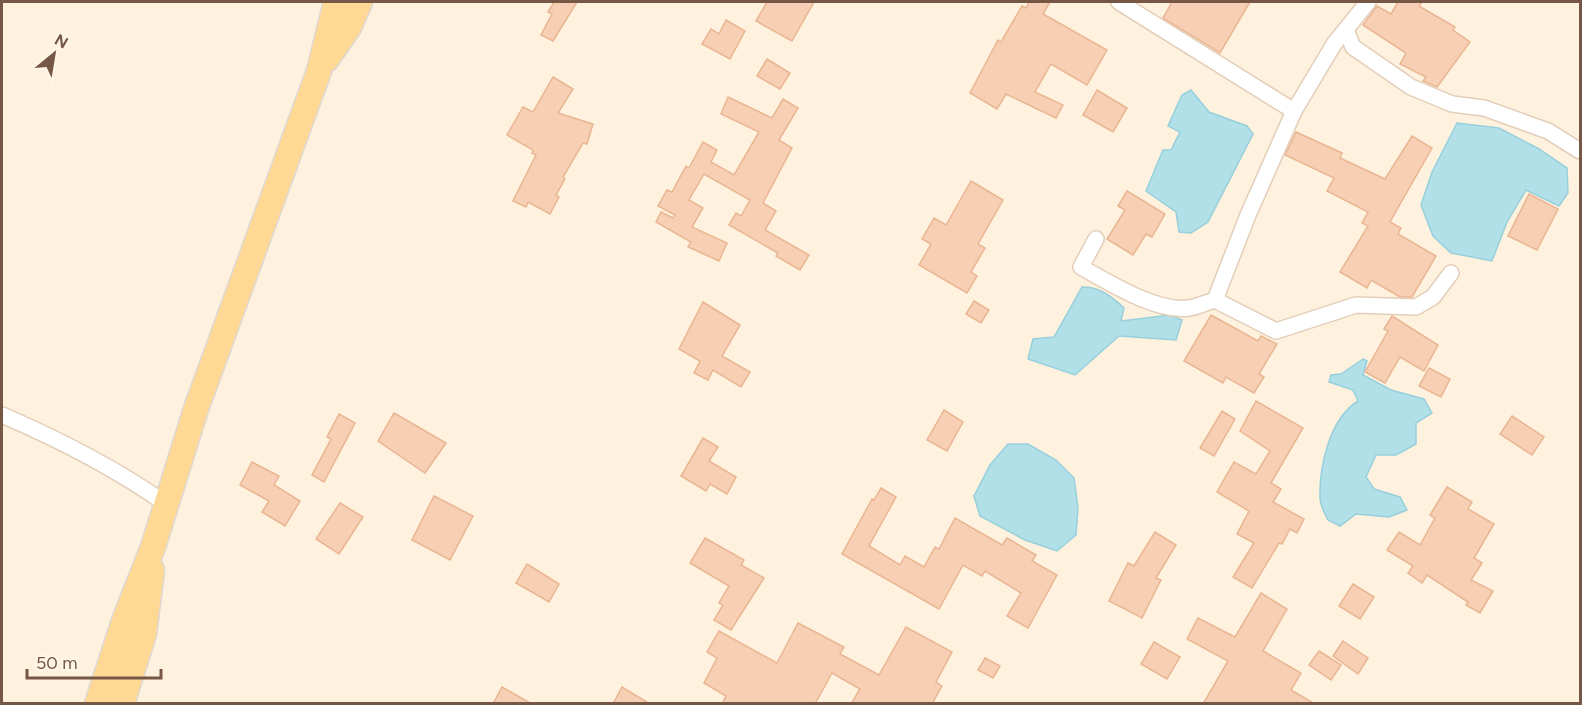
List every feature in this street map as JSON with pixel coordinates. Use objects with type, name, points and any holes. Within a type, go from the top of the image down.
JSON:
[{"type":"main road","points":[[97,704],[124,621],[153,547],[196,409],[319,71],[336,2]]},
{"type":"main road","points":[[319,71],[349,27],[360,2]]},
{"type":"main road","points":[[122,704],[144,634],[151,585],[153,547]]},
{"type":"street","points":[[1119,2],[1294,111]]},
{"type":"street","points":[[1215,300],[1248,215],[1294,111],[1346,30],[1368,2]]},
{"type":"street","points":[[1346,30],[1353,47],[1411,87],[1452,104],[1484,108],[1548,131],[1581,151]]},
{"type":"street","points":[[1096,238],[1081,267],[1164,307],[1188,308],[1215,300],[1276,332],[1356,305],[1416,307],[1433,297],[1451,273]]},
{"type":"street","points":[[2,415],[57,439],[133,481],[166,504]]},
{"type":"water","points":[[1191,90],[1209,112],[1247,126],[1253,134],[1208,222],[1191,233],[1179,232],[1176,212],[1146,191],[1163,150],[1171,150],[1180,132],[1168,126],[1182,95]]},
{"type":"water","points":[[1457,123],[1499,128],[1539,149],[1567,168],[1568,193],[1559,206],[1526,190],[1507,222],[1492,261],[1451,253],[1433,236],[1421,205],[1432,172]]},
{"type":"water","points":[[1082,287],[1100,290],[1124,308],[1121,321],[1170,315],[1182,320],[1176,340],[1119,336],[1075,375],[1028,359],[1033,339],[1054,337]]},
{"type":"water","points":[[1363,359],[1367,361],[1363,375],[1391,390],[1424,399],[1432,413],[1416,423],[1416,444],[1396,455],[1376,455],[1366,477],[1374,489],[1400,497],[1407,510],[1389,517],[1356,514],[1340,526],[1328,520],[1320,498],[1320,485],[1324,458],[1333,431],[1348,409],[1358,401],[1353,390],[1329,382],[1331,375],[1341,374]]},
{"type":"water","points":[[1008,444],[1028,444],[1056,460],[1074,478],[1078,508],[1076,535],[1057,551],[1025,540],[980,516],[974,496],[990,465]]},
{"type":"building","points":[[554,2],[577,2],[553,41],[541,35],[552,14],[548,12]]},
{"type":"building","points":[[767,2],[814,2],[792,41],[756,21]]},
{"type":"building","points":[[1029,2],[1050,2],[1043,14],[1107,50],[1087,85],[1051,64],[1035,92],[1063,105],[1056,118],[1006,94],[997,109],[970,93],[998,40],[1001,42],[1022,6],[1026,8]]},
{"type":"building","points":[[1172,2],[1250,2],[1220,53],[1163,18]]},
{"type":"building","points":[[1398,2],[1422,2],[1419,6],[1455,27],[1453,30],[1470,42],[1437,87],[1423,81],[1426,77],[1400,64],[1406,53],[1363,25],[1377,6],[1391,14]]},
{"type":"building","points":[[726,20],[745,31],[730,59],[702,44],[711,29],[719,34]]},
{"type":"building","points":[[767,59],[790,73],[780,89],[757,76]]},
{"type":"building","points":[[553,77],[573,89],[558,113],[593,124],[587,144],[583,143],[563,177],[565,179],[556,195],[559,197],[550,214],[528,202],[526,207],[513,201],[536,155],[532,153],[533,150],[507,135],[523,107],[533,112]]},
{"type":"building","points":[[1097,90],[1127,108],[1113,132],[1083,115]]},
{"type":"building","points":[[728,97],[772,118],[783,99],[798,108],[779,140],[792,148],[763,203],[776,211],[765,230],[809,255],[800,270],[776,256],[778,253],[729,225],[736,213],[741,216],[750,200],[704,174],[689,200],[703,208],[692,227],[727,243],[719,261],[688,247],[691,242],[656,222],[661,212],[673,218],[675,215],[658,206],[667,190],[672,192],[686,166],[689,168],[703,142],[717,150],[711,162],[734,175],[759,132],[721,114]]},
{"type":"building","points":[[1296,132],[1342,153],[1340,158],[1385,179],[1412,136],[1432,148],[1390,222],[1401,228],[1398,234],[1436,256],[1412,297],[1400,297],[1371,280],[1367,288],[1340,272],[1368,226],[1362,223],[1368,212],[1327,191],[1334,178],[1285,155]]},
{"type":"building","points":[[971,181],[1003,200],[978,244],[985,248],[971,272],[977,276],[967,293],[919,265],[931,244],[922,239],[934,218],[946,225]]},
{"type":"building","points":[[1127,191],[1165,214],[1152,237],[1146,234],[1133,255],[1107,239],[1125,210],[1118,206]]},
{"type":"building","points":[[1529,194],[1558,209],[1537,250],[1508,236]]},
{"type":"building","points":[[974,301],[989,310],[981,323],[966,314]]},
{"type":"building","points":[[703,302],[740,325],[722,356],[750,372],[741,387],[713,370],[708,380],[694,373],[700,361],[679,349]]},
{"type":"building","points":[[1211,315],[1258,341],[1261,336],[1277,344],[1259,374],[1264,377],[1254,393],[1226,377],[1223,383],[1184,361]]},
{"type":"building","points":[[1392,316],[1438,345],[1424,371],[1400,357],[1385,383],[1365,372],[1388,331],[1384,329]]},
{"type":"building","points":[[1429,368],[1450,379],[1441,397],[1419,386]]},
{"type":"building","points":[[1256,401],[1303,428],[1271,483],[1281,489],[1273,502],[1304,519],[1297,533],[1290,529],[1282,544],[1279,543],[1252,588],[1233,577],[1254,543],[1237,534],[1249,511],[1217,492],[1234,462],[1256,474],[1270,451],[1240,431]]},
{"type":"building","points":[[944,410],[963,422],[947,451],[927,440]]},
{"type":"building","points":[[1222,411],[1235,419],[1214,456],[1200,448]]},
{"type":"building","points":[[394,413],[446,443],[425,473],[378,441]]},
{"type":"building","points":[[339,414],[355,423],[324,482],[312,475],[331,439],[327,437]]},
{"type":"building","points":[[1512,416],[1544,437],[1532,455],[1500,434]]},
{"type":"building","points":[[703,438],[718,447],[709,461],[736,477],[727,494],[710,484],[706,491],[681,476]]},
{"type":"building","points":[[252,462],[279,476],[274,485],[300,501],[285,526],[262,512],[269,501],[240,485]]},
{"type":"building","points":[[1447,487],[1472,502],[1468,509],[1494,524],[1474,558],[1482,563],[1471,580],[1493,591],[1480,613],[1466,605],[1468,602],[1427,575],[1422,583],[1408,573],[1413,566],[1387,550],[1399,532],[1420,545],[1435,518],[1430,515]]},
{"type":"building","points":[[881,488],[896,497],[869,546],[900,565],[905,556],[924,567],[935,547],[939,549],[955,518],[1002,545],[1007,538],[1036,555],[1032,561],[1057,575],[1028,628],[1007,616],[1021,593],[985,571],[982,576],[963,565],[939,609],[842,554],[872,499],[874,500]]},
{"type":"building","points":[[434,496],[473,516],[450,560],[412,540]]},
{"type":"building","points":[[340,503],[363,517],[339,554],[316,539]]},
{"type":"building","points":[[1155,532],[1176,545],[1156,578],[1161,580],[1142,618],[1109,601],[1128,563],[1134,566]]},
{"type":"building","points":[[705,538],[744,560],[741,565],[764,578],[731,630],[714,620],[723,605],[719,603],[729,586],[690,563]]},
{"type":"building","points":[[527,564],[559,584],[549,602],[516,583]]},
{"type":"building","points":[[1353,584],[1374,597],[1360,619],[1339,606]]},
{"type":"building","points":[[1261,593],[1287,609],[1263,651],[1301,673],[1291,690],[1315,704],[1203,704],[1228,661],[1187,639],[1198,618],[1235,637]]},
{"type":"building","points":[[798,623],[844,647],[840,654],[879,675],[906,627],[952,652],[936,682],[942,686],[932,704],[851,704],[860,689],[832,673],[815,704],[722,704],[726,696],[704,683],[717,658],[707,652],[719,631],[777,663]]},
{"type":"building","points":[[1343,641],[1368,658],[1358,674],[1333,656]]},
{"type":"building","points":[[1154,642],[1180,657],[1167,679],[1141,664]]},
{"type":"building","points":[[1319,651],[1341,665],[1331,680],[1309,665]]},
{"type":"building","points":[[985,658],[1000,666],[993,678],[978,670]]},
{"type":"building","points":[[502,687],[532,704],[493,704]]},
{"type":"building","points":[[622,687],[650,704],[613,704]]}]
